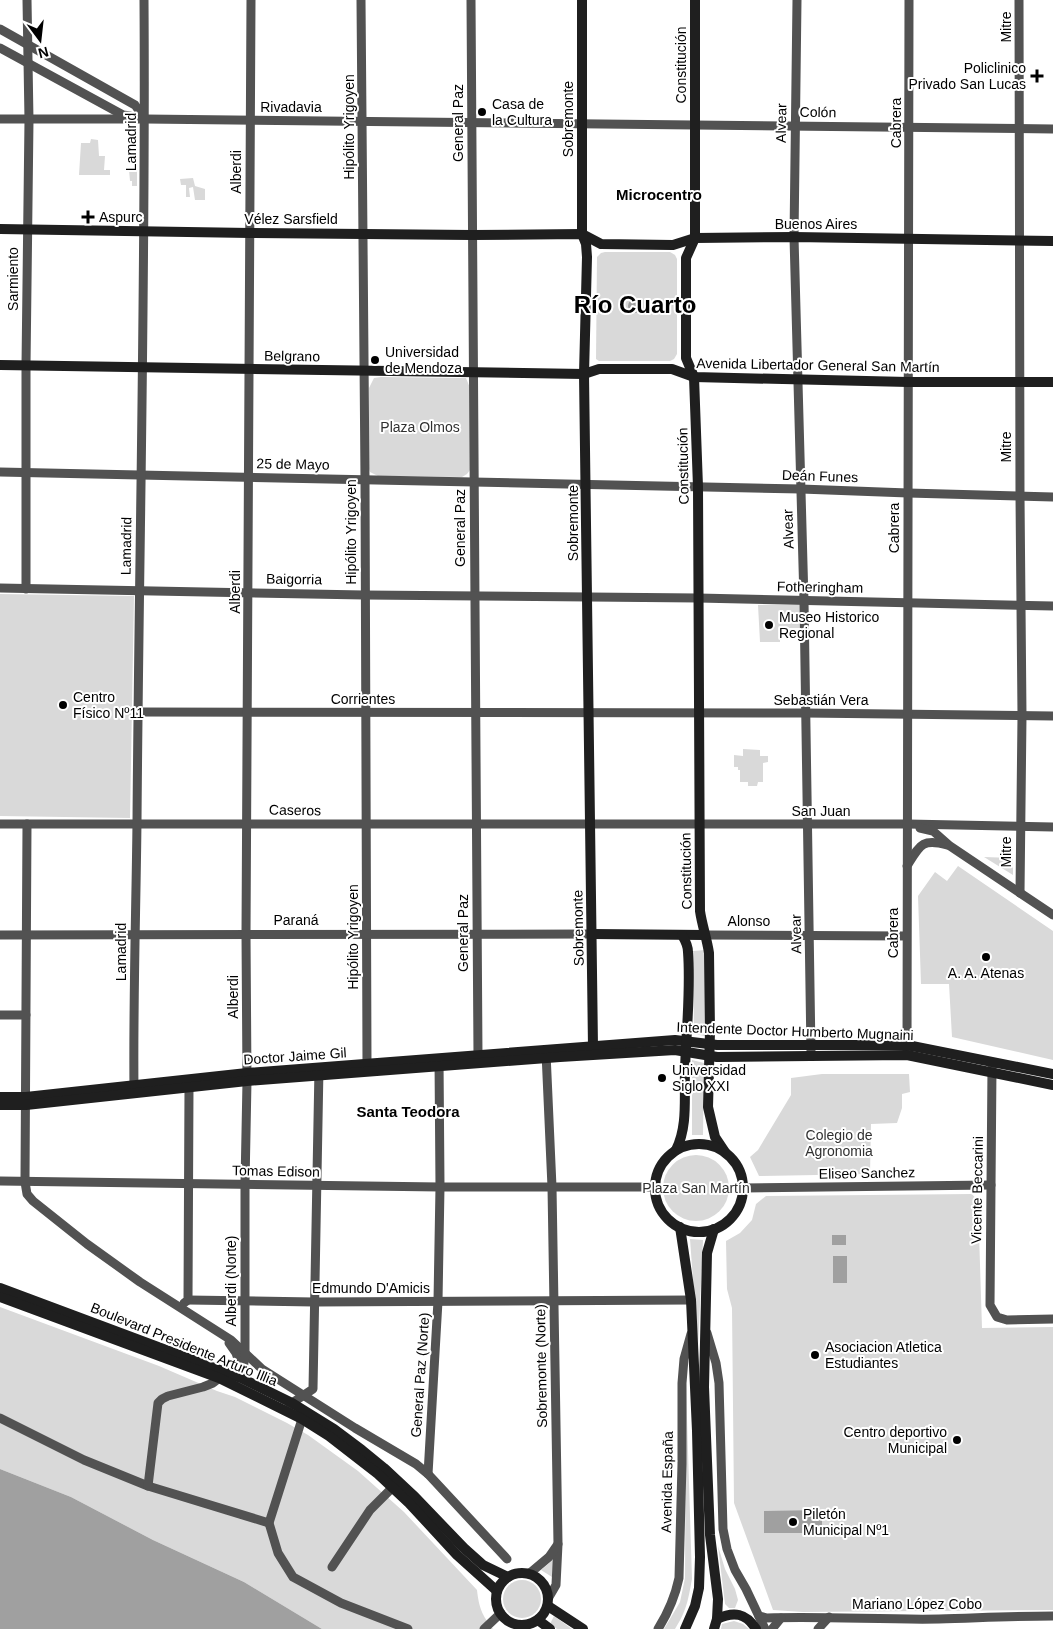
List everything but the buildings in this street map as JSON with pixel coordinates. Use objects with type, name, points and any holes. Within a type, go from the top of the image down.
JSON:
[{"type":"main road","name":"Sobremonte","points":[[582,0],[582,234],[586,244],[587,257],[584,374],[593,1046]]},
{"type":"main road","name":"Constitución","points":[[695,0],[695,238],[686,258],[686,358],[694,377],[698,486],[700,910],[705,935]]},
{"type":"main road","name":"Vélez Sarsfield","points":[[0,229],[472,235],[582,234]]},
{"type":"main road","name":"Buenos Aires","points":[[582,234],[601,244],[673,245],[695,238],[794,237],[1053,241]]},
{"type":"main road","name":"Belgrano","points":[[0,366],[584,374]]},
{"type":"main road","name":"Avenida Libertador General San Martín","points":[[584,374],[599,369],[672,369],[694,377],[908,382],[1053,382]]},
{"type":"main road","name":"Alonso","points":[[592,934],[705,935]]},
{"type":"main road","points":[[676,1150],[684,1128],[687,1041],[688,950],[682,935]]},
{"type":"main road","points":[[705,935],[709,953],[708,1107],[715,1137],[742,1174],[743,1188],[741,1202],[735,1214],[726,1223],[714,1229],[700,1231],[680,1227],[673,1223],[657,1201],[655,1187],[658,1173],[665,1160],[676,1150],[688,1145],[714,1146],[725,1152]]},
{"type":"main road","name":"Intendente Doctor Humberto Mugnaini","points":[[593,1046],[675,1040],[709,1045],[812,1052]]},
{"type":"main road","name":"Doctor Jaime Gil","points":[[0,1105],[247,1077],[546,1054],[593,1046]]},
{"type":"main road","name":"Intendente Doctor Humberto Mugnaini","points":[[546,1054],[675,1050],[709,1056],[907,1050],[992,1067],[1053,1074]]},
{"type":"main road","name":"Doctor Jaime Gil","points":[[319,1072],[367,1064],[439,1063],[478,1056],[546,1054]]},
{"type":"main road","name":"Intendente Doctor Humberto Mugnaini","points":[[992,1067],[1053,1085]]},
{"type":"main road","name":"Doctor Jaime Gil","points":[[134,1090],[189,1087],[247,1077]]},
{"type":"main road","name":"Doctor Jaime Gil","points":[[0,1097],[26,1101]]},
{"type":"main road","name":"Avenida España","points":[[680,1227],[691,1300],[700,1557],[695,1606],[685,1629]]},
{"type":"main road","points":[[714,1229],[707,1252],[704,1388],[710,1534],[718,1599],[716,1624]]},
{"type":"main road","name":"Boulevard Presidente Arturo Illia","points":[[0,1288],[222,1375],[334,1429],[370,1456],[415,1497],[483,1565],[508,1577]]},
{"type":"main road","name":"Boulevard Presidente Arturo Illia","points":[[0,1297],[222,1375],[242,1375],[357,1457],[433,1527],[457,1555],[497,1591]]},
{"type":"main road","points":[[516,1573],[530,1573],[544,1583],[548,1602],[544,1614],[530,1624],[513,1623],[501,1613],[496,1599],[497,1591],[502,1582],[508,1577],[516,1573]]},
{"type":"main road","points":[[548,1602],[583,1629]]},
{"type":"main road","points":[[716,1624],[725,1615],[743,1615],[751,1621],[756,1629]]},
{"type":"main road","points":[[538,1620],[550,1629]]},
{"type":"street","name":"Sarmiento","points":[[26,588],[29,120],[27,0]]},
{"type":"street","name":"Lamadrid","points":[[134,1090],[134,934],[137,824],[136,712],[144,368],[144,0]]},
{"type":"street","name":"Alberdi","points":[[245,1184],[251,0]]},
{"type":"street","name":"Hipólito Yrigoyen","points":[[362,0],[367,1064]]},
{"type":"street","name":"General Paz","points":[[470,0],[478,1056]]},
{"type":"street","name":"Alvear","points":[[796,0],[794,237],[804,601],[812,1052]]},
{"type":"street","name":"Cabrera","points":[[907,1050],[910,0]]},
{"type":"street","name":"Mitre","points":[[1019,0],[1022,716],[1020,893]]},
{"type":"street","points":[[0,29],[135,105],[145,119]]},
{"type":"street","points":[[0,48],[123,115],[145,119]]},
{"type":"street","name":"Rivadavia","points":[[0,119],[582,124]]},
{"type":"street","name":"Colón","points":[[582,124],[1053,129]]},
{"type":"street","name":"25 de Mayo","points":[[0,472],[586,485]]},
{"type":"street","name":"Deán Funes","points":[[586,485],[698,486],[1053,497]]},
{"type":"street","name":"Baigorria","points":[[0,588],[587,598]]},
{"type":"street","name":"Fotheringham","points":[[587,598],[698,598],[1053,606]]},
{"type":"street","name":"Corrientes","points":[[136,712],[588,714]]},
{"type":"street","name":"Sebastián Vera","points":[[588,714],[1053,716]]},
{"type":"street","name":"Caseros","points":[[0,824],[590,824]]},
{"type":"street","points":[[27,824],[25,1182],[27,1194],[87,1244],[231,1340],[262,1369],[416,1464],[428,1474],[507,1559]]},
{"type":"street","name":"San Juan","points":[[590,824],[908,824],[1053,827]]},
{"type":"street","points":[[908,824],[933,831],[950,846],[1053,915]]},
{"type":"street","points":[[907,866],[918,849],[925,843],[933,841],[950,846]]},
{"type":"street","name":"Paraná","points":[[0,935],[592,934]]},
{"type":"street","name":"Alonso","points":[[705,935],[906,936]]},
{"type":"street","points":[[0,1015],[26,1015]]},
{"type":"street","points":[[546,1054],[552,1187]]},
{"type":"street","points":[[439,1063],[440,1187]]},
{"type":"street","name":"Vicente Beccarini","points":[[992,1067],[990,1305],[996,1317],[1007,1320],[1053,1319]]},
{"type":"street","points":[[289,1407],[313,1389],[319,1072]]},
{"type":"street","points":[[180,1307],[188,1300],[189,1087]]},
{"type":"street","name":"Tomas Edison","points":[[0,1181],[440,1187],[655,1187]]},
{"type":"street","name":"Alberdi (Norte)","points":[[242,1375],[245,1354],[245,1184]]},
{"type":"street","name":"Eliseo Sanchez","points":[[743,1188],[990,1185]]},
{"type":"street","name":"General Paz (Norte)","points":[[428,1474],[438,1301],[440,1187]]},
{"type":"street","name":"Sobremonte (Norte)","points":[[548,1602],[556,1585],[558,1544],[552,1187]]},
{"type":"street","name":"Edmundo D'Amicis","points":[[188,1300],[314,1302],[691,1300]]},
{"type":"street","points":[[705,1328],[716,1363],[719,1383],[723,1529],[726,1549],[734,1570],[766,1629]]},
{"type":"street","name":"Avenida España","points":[[658,1629],[672,1603],[679,1578],[682,1383],[684,1359],[692,1332]]},
{"type":"street","points":[[225,1336],[236,1353],[242,1375]]},
{"type":"street","points":[[148,1486],[158,1403],[168,1396],[203,1387],[222,1375]]},
{"type":"street","points":[[0,1418],[84,1460],[148,1486],[269,1523]]},
{"type":"street","points":[[302,1419],[269,1523],[278,1552],[293,1577],[342,1603],[408,1629]]},
{"type":"street","points":[[332,1567],[370,1510],[392,1488]]},
{"type":"street","points":[[530,1573],[548,1557],[558,1544]]},
{"type":"street","points":[[484,1629],[501,1613]]},
{"type":"street","name":"Mariano López Cobo","points":[[759,1616],[767,1618],[938,1619],[1053,1616]]},
{"type":"street","points":[[818,1629],[829,1617]]},
{"type":"street","points":[[772,1629],[781,1618]]},
{"type":"green space","points":[[91,139],[98,140],[99,156],[105,156],[104,170],[110,170],[110,175],[79,175],[81,143],[90,143]]},
{"type":"green space","points":[[129,170],[137,170],[137,186],[132,186]]},
{"type":"green space","points":[[193,178],[195,186],[205,189],[205,200],[195,200],[193,187],[189,188],[190,197],[186,197],[186,185],[181,185],[180,179]]},
{"type":"green space","points":[[605,252],[670,252],[675,255],[677,259],[677,354],[674,359],[670,361],[599,361],[596,359],[597,257]]},
{"type":"green space","name":"Plaza Olmos","points":[[374,378],[466,378],[470,388],[470,470],[467,474],[462,477],[378,476],[370,472],[369,388]]},
{"type":"green space","name":"Centro Físico Nº11","points":[[0,594],[134,596],[130,818],[0,816]]},
{"type":"green space","points":[[758,605],[801,605],[801,628],[780,628],[780,642],[760,642]]},
{"type":"green space","points":[[743,749],[760,750],[760,756],[768,756],[768,762],[763,763],[763,782],[758,782],[757,786],[748,786],[748,782],[740,782],[740,770],[738,770],[738,767],[734,767],[734,755],[743,756]]},
{"type":"green space","points":[[984,857],[1013,858],[1013,875]]},
{"type":"green space","name":"A. A. Atenas","points":[[958,866],[1053,931],[1053,1060],[952,1037],[949,984],[921,984],[918,896],[935,872],[947,881]]},
{"type":"green space","points":[[705,950],[705,1036],[694,1034],[693,951]]},
{"type":"green space","points":[[692,1060],[704,1063],[703,1135],[692,1135]]},
{"type":"green space","name":"Colegio de Agronomia","points":[[822,1074],[909,1074],[910,1092],[902,1094],[902,1108],[897,1123],[871,1124],[870,1174],[759,1176],[750,1157],[758,1150],[791,1095],[791,1078]]},
{"type":"green space","name":"Plaza San Martín","points":[[696,1155],[708,1158],[719,1165],[726,1176],[729,1188],[726,1200],[719,1211],[708,1218],[696,1221],[684,1218],[673,1211],[666,1200],[663,1188],[666,1176],[673,1165],[684,1158]]},
{"type":"green space","points":[[972,1194],[978,1201],[982,1328],[1053,1327],[1053,1610],[803,1612],[773,1610],[734,1503],[732,1308],[727,1289],[726,1241],[740,1233],[752,1220],[756,1204],[766,1196]]},
{"type":"green space","points":[[690,1239],[703,1240],[698,1347]]},
{"type":"green space","points":[[0,1307],[159,1366],[235,1397],[308,1435],[358,1471],[404,1512],[477,1590],[482,1611],[493,1629],[322,1629],[244,1582],[153,1540],[71,1497],[0,1469]]},
{"type":"green space","points":[[686,1386],[692,1579],[686,1605],[679,1622],[675,1629],[664,1629],[680,1602],[685,1578]]},
{"type":"green space","points":[[718,1546],[725,1569],[735,1589],[738,1600],[735,1608],[729,1608],[725,1604]]},
{"type":"green space","points":[[554,1559],[552,1577],[541,1570]]},
{"type":"green space","points":[[522,1580],[536,1585],[541,1599],[536,1613],[522,1618],[508,1613],[503,1599],[508,1585]]},
{"type":"green space","points":[[554,1616],[572,1629],[557,1629],[550,1624]]},
{"type":"green space","points":[[734,1621],[743,1624],[749,1629],[721,1629],[722,1624]]},
{"type":"shaded area","points":[[635,299],[640,301],[642,306],[640,311],[635,313],[630,311],[628,306],[630,301]]},
{"type":"shaded area","points":[[832,1235],[846,1235],[846,1245],[832,1245]]},
{"type":"shaded area","points":[[833,1256],[847,1256],[847,1283],[833,1283]]},
{"type":"shaded area","points":[[0,1469],[71,1497],[153,1540],[244,1582],[322,1629],[0,1629]]},
{"type":"shaded area","name":"Piletón Municipal Nº1","points":[[822,1510],[822,1533],[764,1533],[764,1511]]},
{"type":"place","name":"Policlinico Privado San Lucas","points":[[1037,76]]},
{"type":"place","name":"Casa de la Cultura","points":[[482,112]]},
{"type":"place","name":"Aspurc","points":[[88,217]]},
{"type":"place","name":"Universidad de Mendoza","points":[[375,360]]},
{"type":"place","name":"Museo Historico Regional","points":[[769,625]]},
{"type":"place","name":"Centro Físico Nº11","points":[[63,705]]},
{"type":"place","name":"A. A. Atenas","points":[[986,957]]},
{"type":"place","name":"Universidad Siglo XXI","points":[[662,1078]]},
{"type":"place","name":"Asociacion Atletica Estudiantes","points":[[815,1355]]},
{"type":"place","name":"Centro deportivo Municipal","points":[[957,1440]]},
{"type":"place","name":"Piletón Municipal Nº1","points":[[793,1522]]},
{"type":"district","name":"Microcentro","points":[[659,195]]},
{"type":"district","name":"Río Cuarto","points":[[635,305]]},
{"type":"district","name":"Santa Teodora","points":[[408,1112]]}]
